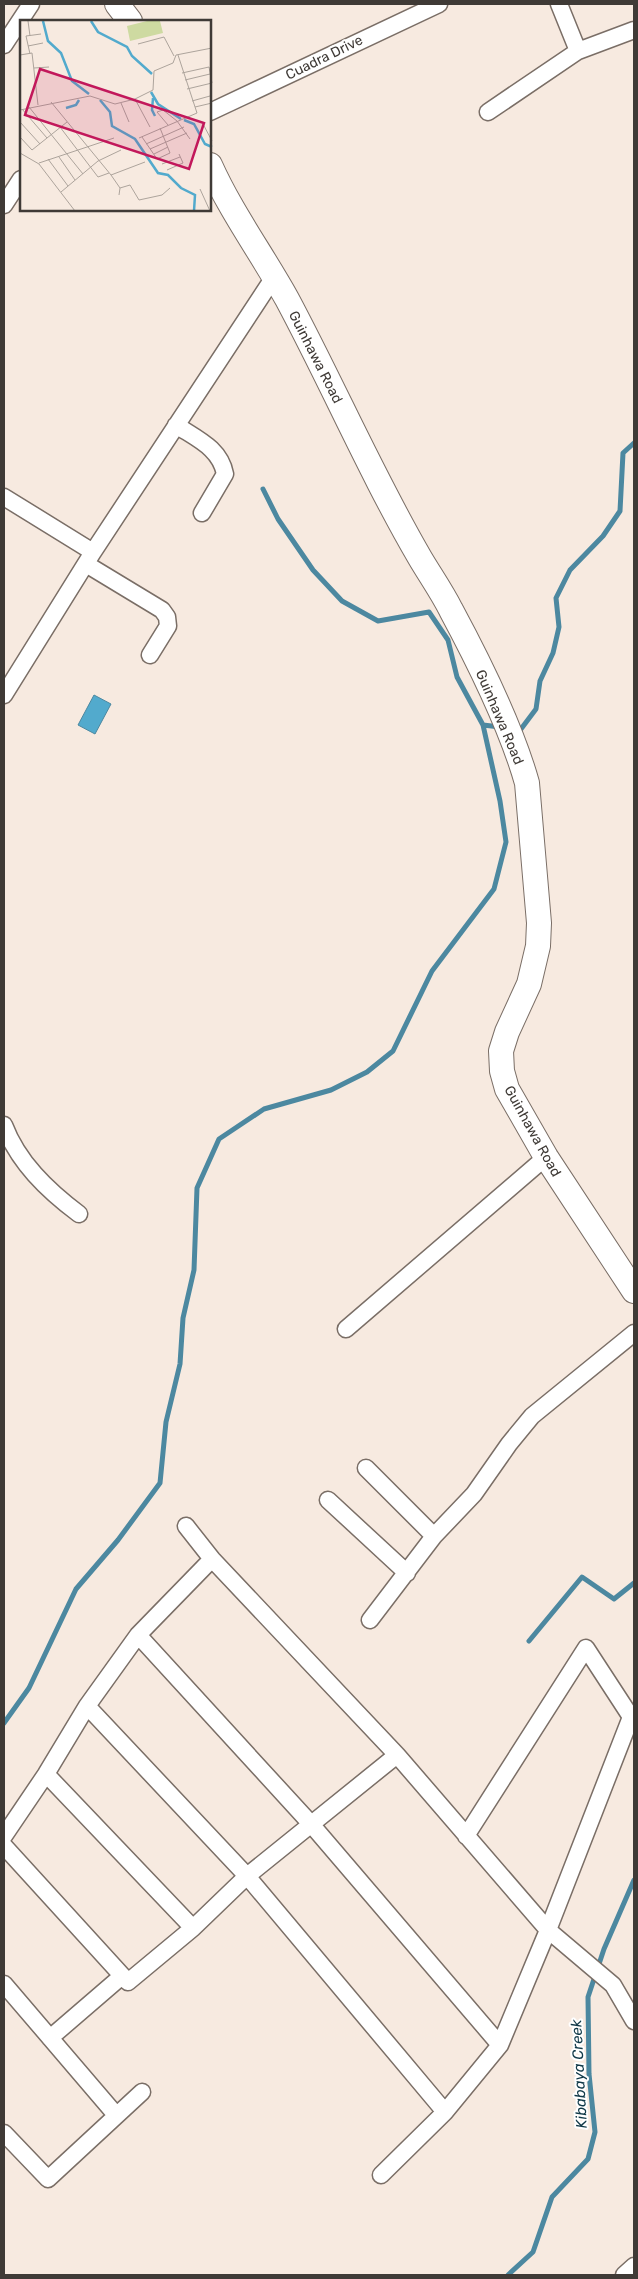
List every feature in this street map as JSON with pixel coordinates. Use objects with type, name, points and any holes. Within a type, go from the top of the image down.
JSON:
[{"type":"street","points":[[20,20],[31,4]]},
{"type":"street","name":"Cuadra Drive","points":[[211,112],[439,4]]},
{"type":"street","points":[[559,4],[578,51]]},
{"type":"street","points":[[4,45],[20,21]]},
{"type":"street","points":[[488,112],[578,51],[634,30]]},
{"type":"street","name":"Guinhawa Road","points":[[211,167],[224,195],[274,277],[349,421],[380,488],[451,608],[510,736],[527,782],[532,860],[539,923],[538,946],[530,984],[506,1032],[501,1051],[502,1071],[507,1089],[546,1157],[634,1291]]},
{"type":"street","points":[[4,205],[20,181]]},
{"type":"street","points":[[4,695],[89,558],[274,277]]},
{"type":"street","points":[[176,425],[210,447],[223,463],[225,474],[202,513]]},
{"type":"street","points":[[4,497],[162,610],[167,617],[168,626],[150,655]]},
{"type":"street","points":[[4,1125],[10,1142],[24,1163],[64,1203],[79,1214]]},
{"type":"street","points":[[346,1329],[546,1157]]},
{"type":"street","points":[[370,1620],[434,1536],[474,1494],[509,1444],[532,1416],[634,1333]]},
{"type":"street","points":[[366,1468],[434,1536]]},
{"type":"street","points":[[328,1500],[407,1573]]},
{"type":"street","points":[[186,1526],[212,1559],[396,1755],[548,1930],[613,1985],[634,2021]]},
{"type":"street","points":[[4,1836],[46,1774],[87,1706],[138,1635],[212,1559]]},
{"type":"street","points":[[138,1635],[311,1824],[500,2045]]},
{"type":"street","points":[[381,2175],[446,2112],[500,2045],[548,1930],[631,1717],[586,1648],[466,1836]]},
{"type":"street","points":[[87,1706],[247,1876],[446,2112]]},
{"type":"street","points":[[4,1846],[128,1982],[193,1928],[247,1876],[396,1755]]},
{"type":"street","points":[[46,1774],[193,1928]]},
{"type":"street","points":[[50,2038],[122,1976]]},
{"type":"street","points":[[4,1984],[116,2115]]},
{"type":"street","points":[[4,2133],[41,2175],[48,2179],[142,2092]]},
{"type":"street","points":[[624,2275],[634,2266]]},
{"type":"water","points":[[94,695],[111,704],[95,734],[78,725]]},
{"type":"waterway","name":"Kibabaya Creek","points":[[516,728],[521,729],[536,709],[540,681],[553,653],[559,627],[556,598],[570,570],[603,536],[620,511],[623,453],[634,443]]},
{"type":"waterway","name":"Kibabaya Creek","points":[[263,489],[278,519],[313,570],[342,601],[378,621],[429,612],[448,640],[457,677],[483,725],[500,727]]},
{"type":"waterway","points":[[4,1723],[29,1688],[76,1589],[118,1540],[160,1483],[166,1422],[180,1364],[183,1318],[194,1270],[197,1188],[219,1139],[264,1109],[331,1090],[367,1072],[393,1051],[432,971],[494,889],[506,842],[500,801],[483,725]]},
{"type":"waterway","points":[[529,1641],[582,1577],[614,1599],[634,1583]]},
{"type":"waterway","name":"Kibabaya Creek","points":[[508,2275],[533,2252],[552,2197],[588,2159],[595,2132],[589,2074],[588,1997],[604,1949],[634,1880]]}]
